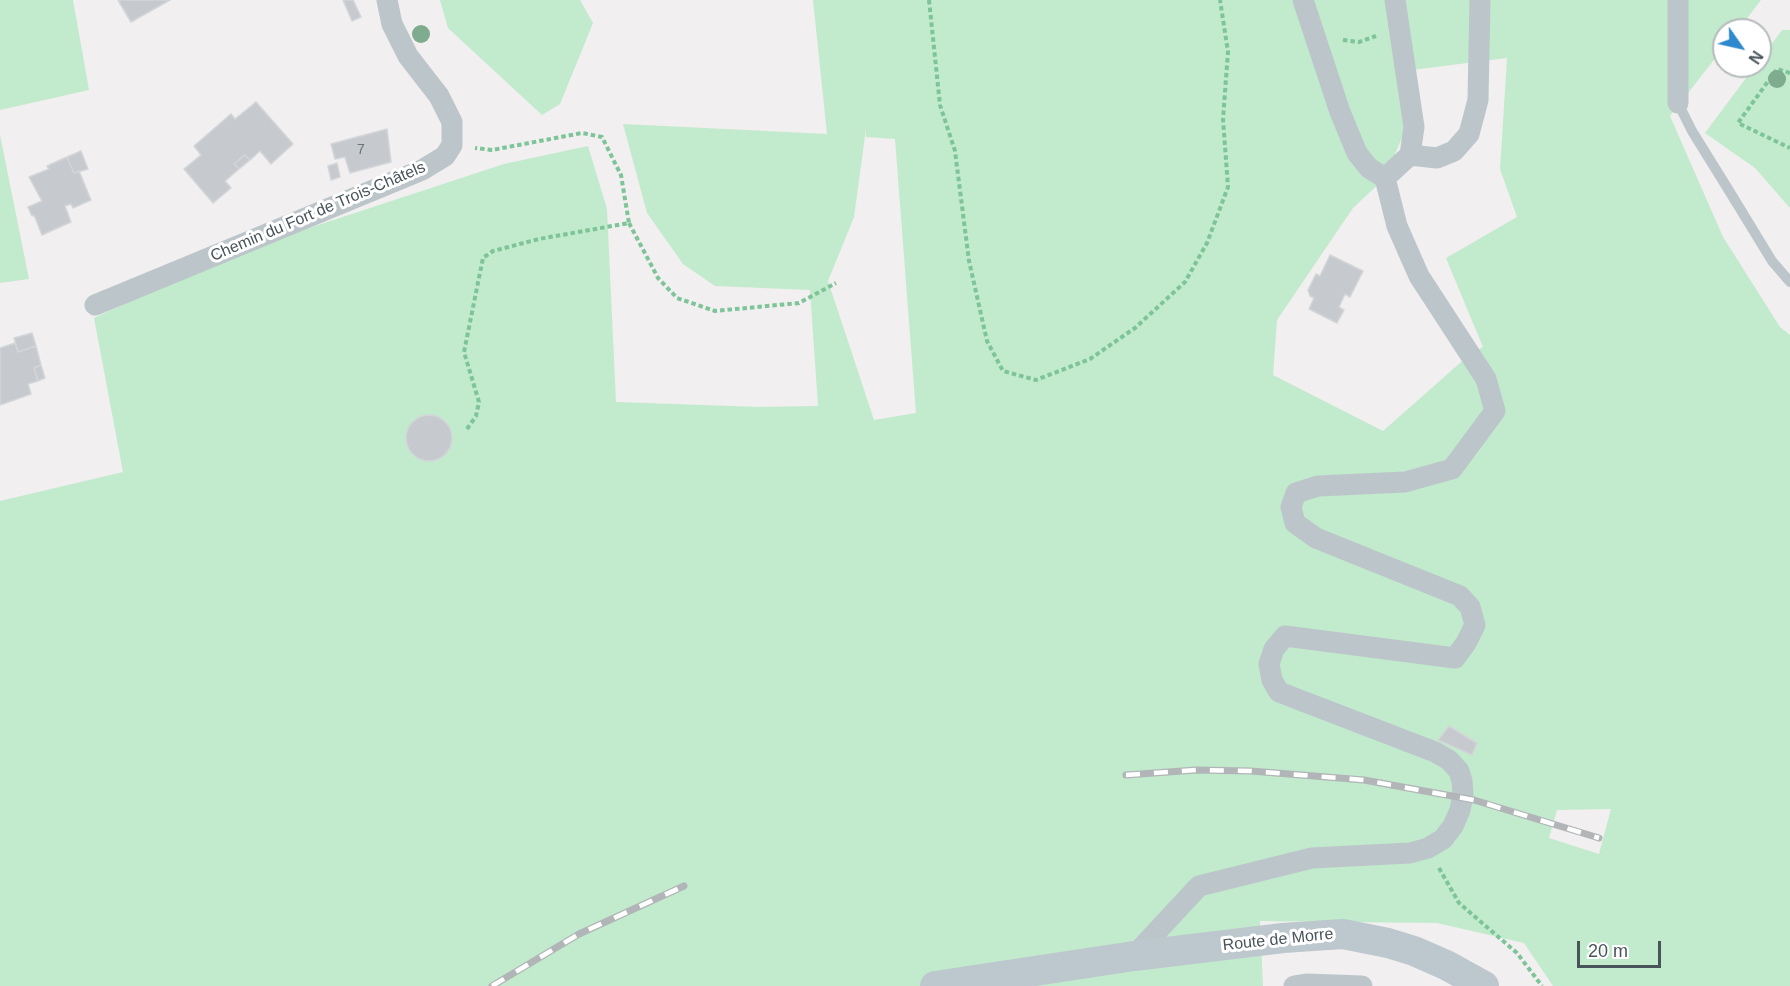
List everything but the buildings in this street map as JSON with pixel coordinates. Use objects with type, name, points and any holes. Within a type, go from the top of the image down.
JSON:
[{"type":"main road","name":"Route de Morre","points":[[935,986],[1134,956],[1283,938],[1342,934],[1388,943],[1414,951],[1484,986]]},
{"type":"street","points":[[387,0],[392,24],[408,56],[439,96],[452,122],[452,145]]},
{"type":"street","points":[[1134,956],[1199,886],[1312,858],[1410,853],[1428,848],[1443,839],[1461,810],[1462,781],[1459,771],[1449,760],[1435,752],[1279,692],[1272,680],[1269,664],[1274,649],[1285,636],[1455,658],[1475,625],[1470,607],[1460,596],[1316,538],[1295,523],[1292,507],[1296,493],[1318,486],[1405,482],[1452,469],[1495,411],[1486,379],[1419,276],[1397,226],[1385,178],[1369,168],[1357,153],[1340,112],[1304,0]]},
{"type":"street","points":[[1385,178],[1410,155],[1414,127],[1395,0]]},
{"type":"street","points":[[1410,155],[1437,158],[1454,151],[1469,134],[1478,100],[1480,0]]},
{"type":"street","points":[[1678,0],[1678,103]]},
{"type":"street","name":"Chemin du Fort de Trois-Châtels","points":[[95,305],[422,170],[445,156],[452,145]]},
{"type":"street","points":[[1294,986],[1343,984],[1362,986]]},
{"type":"lane","points":[[1678,103],[1692,131],[1773,261],[1790,282]]},
{"type":"path","points":[[929,0],[940,105],[955,151],[969,261],[987,341],[1003,371],[1036,380],[1090,359],[1135,328],[1185,282],[1207,243],[1228,187],[1224,118],[1228,52],[1220,0]]},
{"type":"path","points":[[1316,37],[1359,42],[1399,27]]},
{"type":"path","points":[[1790,73],[1777,69],[1738,123],[1790,148]]},
{"type":"path","points":[[452,145],[492,150],[582,133],[602,137],[621,175],[628,223],[658,278],[677,298],[715,311],[799,303],[836,283]]},
{"type":"path","points":[[467,429],[476,416],[479,402],[464,351],[483,258],[493,251],[539,239],[628,223]]},
{"type":"path","points":[[1428,848],[1459,903],[1517,953],[1542,986]]},
{"type":"green space","points":[[0,0],[73,0],[89,90],[0,110]]},
{"type":"green space","points":[[440,0],[580,0],[593,23],[560,104],[542,115],[448,28]]},
{"type":"green space","points":[[813,0],[1761,0],[1747,18],[1712,18],[1712,62],[1670,116],[1723,237],[1780,327],[1790,335],[1790,986],[1553,986],[1524,943],[1437,923],[1260,921],[1263,986],[0,986],[0,501],[123,472],[94,318],[233,253],[504,164],[588,146],[607,209],[616,402],[759,407],[818,406],[810,290],[715,286],[683,264],[647,213],[623,124],[827,134]],"holes":[[[1507,58],[1500,169],[1517,217],[1446,258],[1483,347],[1469,355],[1383,431],[1273,375],[1277,320],[1353,208],[1385,178],[1406,128],[1396,72]],[[866,129],[866,137],[895,139],[916,413],[874,420],[828,281],[854,217]],[[1611,809],[1599,854],[1549,838],[1557,810]]]},
{"type":"green space","points":[[1782,30],[1790,30],[1790,208],[1755,168],[1705,133],[1746,78],[1772,78],[1772,44]]},
{"type":"green space","points":[[0,135],[29,279],[0,283]]},
{"type":"railway","points":[[1126,775],[1196,770],[1251,771],[1364,780],[1474,800],[1599,838]]},
{"type":"railway","points":[[492,986],[579,934],[684,886]]}]
